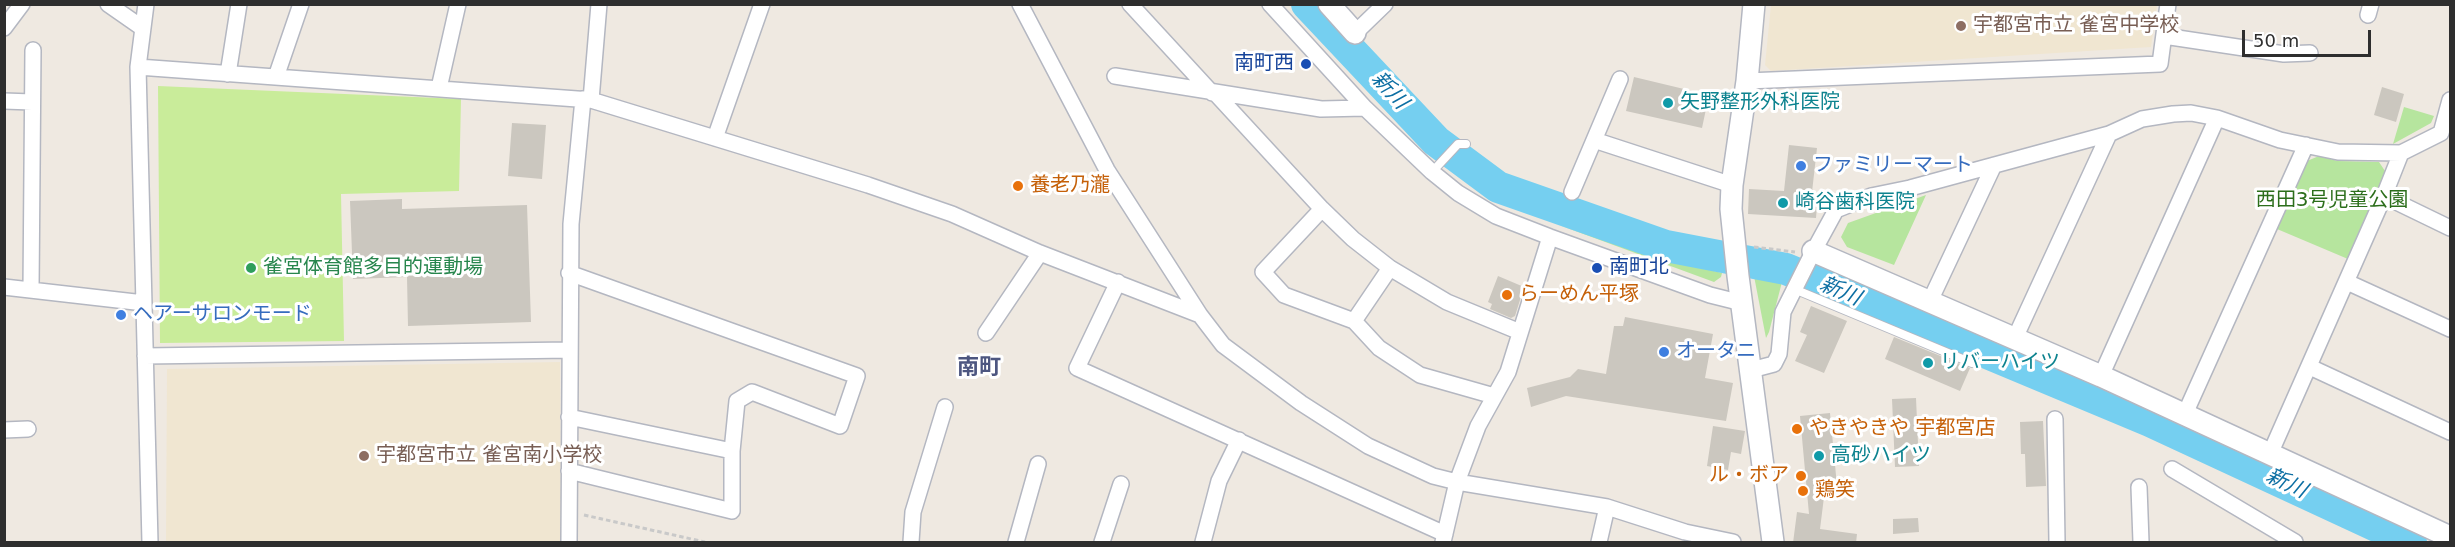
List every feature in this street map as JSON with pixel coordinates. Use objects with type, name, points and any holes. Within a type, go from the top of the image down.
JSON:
[{"type":"street","points":[[4,28],[22,4]]},
{"type":"street","points":[[108,4],[141,27]]},
{"type":"street","points":[[146,4],[141,27],[138,67],[150,543]]},
{"type":"street","points":[[228,74],[239,4]]},
{"type":"street","points":[[276,77],[301,4]]},
{"type":"street","points":[[439,88],[458,4]]},
{"type":"street","points":[[569,543],[571,224],[599,4]]},
{"type":"street","points":[[715,138],[762,4]]},
{"type":"street","points":[[1020,4],[1107,170],[1200,315],[1223,345],[1301,403],[1368,446],[1433,476],[1607,507],[1685,532],[1733,543]]},
{"type":"street","points":[[1131,4],[1322,209],[1353,239],[1390,268],[1447,302],[1520,332]]},
{"type":"street","points":[[1270,4],[1365,108],[1432,172],[1458,193],[1497,216],[1550,237],[1710,295],[1742,303]]},
{"type":"street","points":[[1329,4],[1355,33],[1384,4]]},
{"type":"street","points":[[1754,4],[1747,81],[1732,184],[1734,244],[1773,543]]},
{"type":"street","points":[[1747,81],[2160,64],[2168,4]]},
{"type":"street","points":[[2164,36],[2284,54],[2310,53]]},
{"type":"street","points":[[31,290],[33,50]]},
{"type":"street","points":[[138,67],[587,100],[868,185],[952,214],[1040,253],[1200,315]]},
{"type":"street","points":[[1115,76],[1214,94],[1321,109],[1365,108]]},
{"type":"street","points":[[1572,192],[1620,78]]},
{"type":"street","points":[[1751,370],[1774,364],[1779,354],[1784,312],[1812,252],[1836,210],[1871,196],[2109,134],[2142,119],[2191,113],[2217,118],[2280,140],[2338,152],[2401,153],[2441,133],[2451,100]]},
{"type":"street","points":[[4,101],[32,102]]},
{"type":"street","points":[[2101,376],[2217,118]]},
{"type":"street","points":[[2015,338],[2109,134]]},
{"type":"street","points":[[1594,140],[1732,184]]},
{"type":"street","points":[[2184,416],[2306,145]]},
{"type":"street","points":[[2270,454],[2347,282],[2401,153]]},
{"type":"street","points":[[1930,301],[1994,165]]},
{"type":"street","points":[[2384,196],[2451,228]]},
{"type":"street","points":[[1322,209],[1263,273],[1284,295],[1354,321],[1379,348],[1420,375],[1494,396]]},
{"type":"street","points":[[1118,282],[1077,368],[1239,440],[1444,538],[1457,482],[1479,426],[1508,372],[1550,237]]},
{"type":"street","points":[[1812,252],[2101,376],[2451,537]]},
{"type":"street","points":[[986,333],[1040,253]]},
{"type":"street","points":[[1354,321],[1390,268]]},
{"type":"street","points":[[569,273],[857,376],[840,426],[752,392],[737,401],[732,452],[732,511],[569,471]]},
{"type":"street","points":[[2347,282],[2451,329]]},
{"type":"street","points":[[4,287],[144,303]]},
{"type":"street","points":[[145,356],[570,350]]},
{"type":"street","points":[[2310,367],[2451,432]]},
{"type":"street","points":[[911,543],[913,512],[945,407]]},
{"type":"street","points":[[569,417],[732,452]]},
{"type":"street","points":[[2055,419],[2057,543]]},
{"type":"street","points":[[4,430],[28,429]]},
{"type":"street","points":[[1203,543],[1219,481],[1239,440]]},
{"type":"street","points":[[1016,543],[1038,464]]},
{"type":"street","points":[[2172,469],[2295,543]]},
{"type":"street","points":[[1102,543],[1121,484]]},
{"type":"street","points":[[2139,487],[2145,540]]},
{"type":"street","points":[[1599,543],[1607,507]]},
{"type":"lane","points":[[1432,172],[1462,144]]},
{"type":"lane","points":[[1796,286],[1972,363]]},
{"type":"path","points":[[1734,244],[1812,252]]},
{"type":"path","points":[[569,512],[705,543]]},
{"type":"shaded area","name":"宇都宮市立 雀宮中学校","points":[[1771,4],[2157,5],[2151,47],[1771,71],[1765,65]]},
{"type":"shaded area","name":"宇都宮市立 雀宮南小学校","points":[[560,362],[561,542],[166,542],[167,369]]},
{"type":"green space","name":"雀宮体育館多目的運動場","points":[[158,86],[461,99],[459,191],[341,194],[344,341],[160,343]]},
{"type":"green space","points":[[2404,107],[2434,116],[2431,123],[2393,144]]},
{"type":"green space","name":"西田3号児童公園","points":[[2319,156],[2338,161],[2379,162],[2387,174],[2348,259],[2277,229],[2307,161]]},
{"type":"green space","points":[[1926,195],[1894,265],[1847,247],[1841,237],[1848,223]]},
{"type":"green space","points":[[1559,225],[1646,254],[1722,273],[1721,277],[1714,282]]},
{"type":"green space","points":[[1754,276],[1782,282],[1766,338]]},
{"type":"building","name":"矢野整形外科医院","points":[[1634,77],[1709,95],[1702,128],[1626,111]]},
{"type":"building","points":[[2382,87],[2404,94],[2396,122],[2374,115]]},
{"type":"building","points":[[512,123],[546,125],[542,179],[508,176]]},
{"type":"building","points":[[1789,145],[1817,148],[1812,192],[1818,193],[1816,218],[1748,214],[1749,189],[1784,191]]},
{"type":"building","points":[[402,199],[402,209],[527,205],[531,322],[408,326],[407,277],[353,279],[350,201]]},
{"type":"building","name":"らーめん平塚","points":[[1498,276],[1524,287],[1515,316],[1511,318],[1490,309],[1492,304],[1488,302]]},
{"type":"building","points":[[1811,306],[1847,321],[1824,373],[1795,361],[1807,335],[1800,332]]},
{"type":"building","name":"オータニ","points":[[1625,317],[1713,334],[1705,378],[1733,383],[1726,421],[1566,396],[1531,407],[1527,388],[1570,377],[1578,369],[1606,374],[1614,326],[1623,326]]},
{"type":"building","name":"リバーハイツ","points":[[1894,337],[1970,368],[1960,391],[1885,359]]},
{"type":"building","points":[[1916,398],[1919,466],[1895,467],[1892,399]]},
{"type":"building","name":"高砂ハイツ","points":[[1830,413],[1838,496],[1824,497],[1820,529],[1857,534],[1856,543],[1793,543],[1797,512],[1809,514],[1800,416]]},
{"type":"building","points":[[2043,421],[2046,486],[2026,487],[2025,454],[2021,454],[2020,422]]},
{"type":"building","points":[[1713,426],[1745,431],[1741,454],[1731,452],[1728,470],[1707,466]]},
{"type":"building","points":[[1918,518],[1919,532],[1893,534],[1893,519]]},
{"type":"waterway","name":"新川","points":[[1307,4],[1436,141],[1498,187],[1666,246],[1786,269],[2150,421],[2411,542]]},
{"type":"place","name":"宇都宮市立 雀宮中学校","points":[[1961,26]]},
{"type":"place","name":"南町西","points":[[1306,64]]},
{"type":"place","name":"矢野整形外科医院","points":[[1668,103]]},
{"type":"place","name":"ファミリーマート","points":[[1801,166]]},
{"type":"place","name":"養老乃瀧","points":[[1018,186]]},
{"type":"place","name":"崎谷歯科医院","points":[[1783,203]]},
{"type":"place","name":"雀宮体育館多目的運動場","points":[[251,268]]},
{"type":"place","name":"南町北","points":[[1597,268]]},
{"type":"place","name":"らーめん平塚","points":[[1507,295]]},
{"type":"place","name":"ヘアーサロンモード","points":[[121,315]]},
{"type":"place","name":"オータニ","points":[[1664,352]]},
{"type":"place","name":"リバーハイツ","points":[[1928,363]]},
{"type":"place","name":"やきやきや 宇都宮店","points":[[1797,429]]},
{"type":"place","name":"宇都宮市立 雀宮南小学校","points":[[364,456]]},
{"type":"place","name":"高砂ハイツ","points":[[1819,456]]},
{"type":"place","name":"ル・ボア","points":[[1801,476]]},
{"type":"place","name":"鶏笑","points":[[1803,491]]},
{"type":"district","name":"南町","points":[[979,368]]}]
